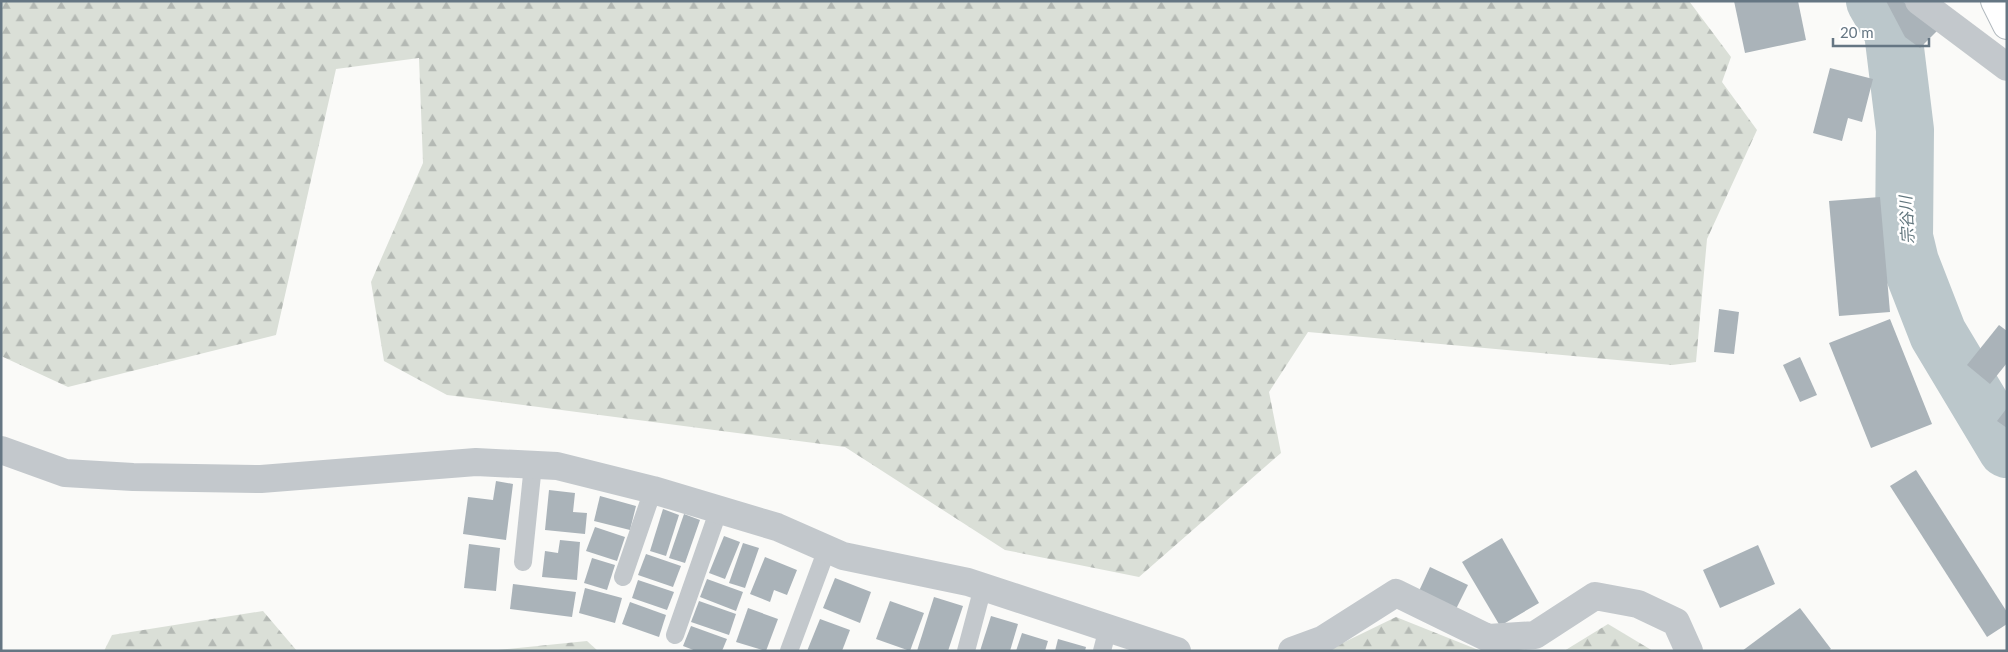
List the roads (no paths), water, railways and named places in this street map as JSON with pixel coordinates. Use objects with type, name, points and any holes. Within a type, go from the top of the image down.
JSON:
[{"type":"street","points":[[1920,1],[2007,67]]},
{"type":"street","points":[[1995,1],[2007,25]]},
{"type":"street","points":[[1,450],[65,473],[133,477],[261,479],[476,462],[557,466],[653,490],[777,527],[843,556],[968,582],[1105,639],[1177,651]]},
{"type":"street","points":[[1292,651],[1322,640],[1396,593],[1488,638],[1536,635],[1595,596],[1638,604],[1676,622],[1689,651]]},
{"type":"lane","points":[[522,562],[533,465]]},
{"type":"lane","points":[[623,577],[653,490]]},
{"type":"lane","points":[[675,635],[719,509]]},
{"type":"lane","points":[[789,651],[827,549]]},
{"type":"lane","points":[[966,651],[983,587]]},
{"type":"waterway","name":"宗谷川","points":[[1875,1],[1893,32],[1905,130],[1904,237],[1910,262],[1938,334],[2007,449]]}]
